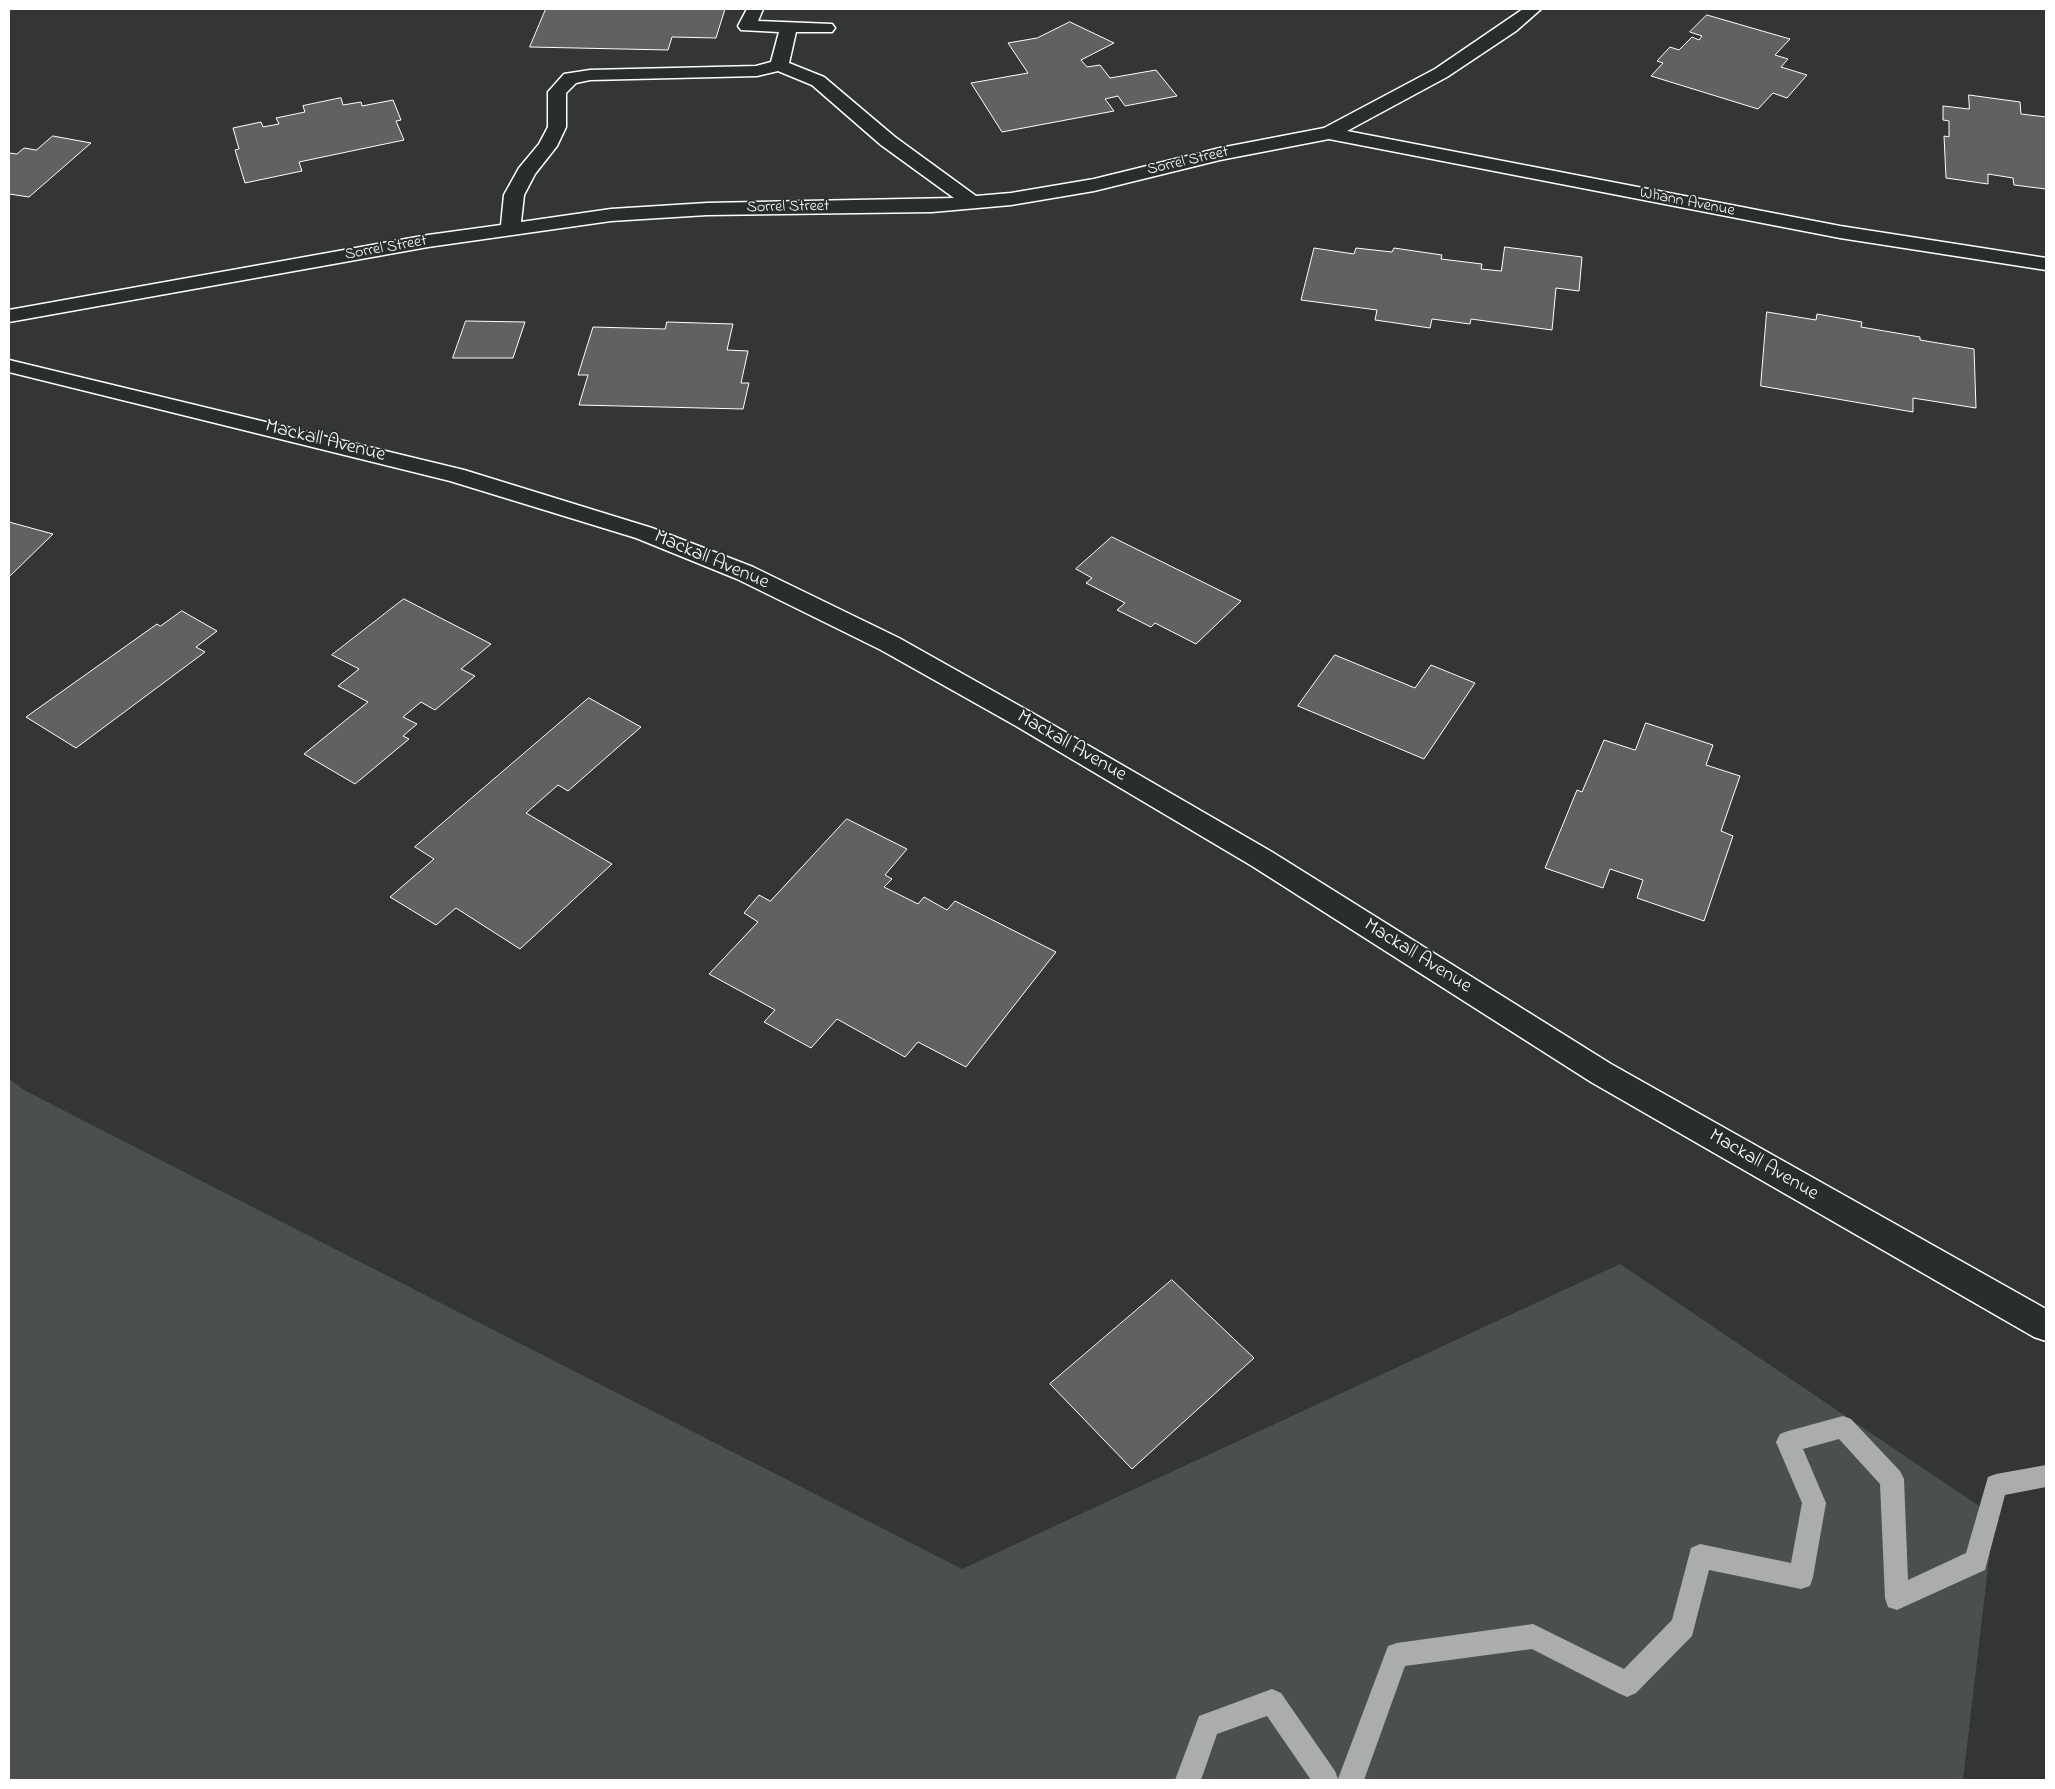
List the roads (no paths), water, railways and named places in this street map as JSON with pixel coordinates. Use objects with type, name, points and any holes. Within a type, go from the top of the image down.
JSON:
[{"type":"street","points":[[755,9],[747,26],[826,28]]},
{"type":"street","name":"Sorrel Street","points":[[9,316],[428,241],[611,215],[707,209],[932,206],[1011,199],[1094,185],[1220,154],[1330,133],[1441,73],[1510,27],[1533,9]]},
{"type":"street","points":[[779,65],[789,27]]},
{"type":"street","points":[[510,229],[514,195],[526,172],[548,146],[556,127],[557,92],[570,78],[590,75],[757,71],[779,65],[818,81],[888,141],[971,202]]},
{"type":"street","name":"Whann Avenue","points":[[1330,133],[1840,232],[2046,264]]},
{"type":"street","name":"Mackall Avenue","points":[[9,366],[456,475],[644,533],[744,573],[890,644],[1025,720],[1262,859],[1601,1073],[2046,1326]]},
{"type":"waterway","points":[[1351,1780],[1397,1655],[1533,1636],[1627,1684],[1683,1627],[1700,1556],[1801,1577],[1814,1503],[1788,1442],[1843,1427],[1892,1479],[1897,1598],[1976,1561],[1996,1485],[2046,1476]]},
{"type":"waterway","points":[[1188,1780],[1208,1725],[1272,1702],[1326,1780]]}]
